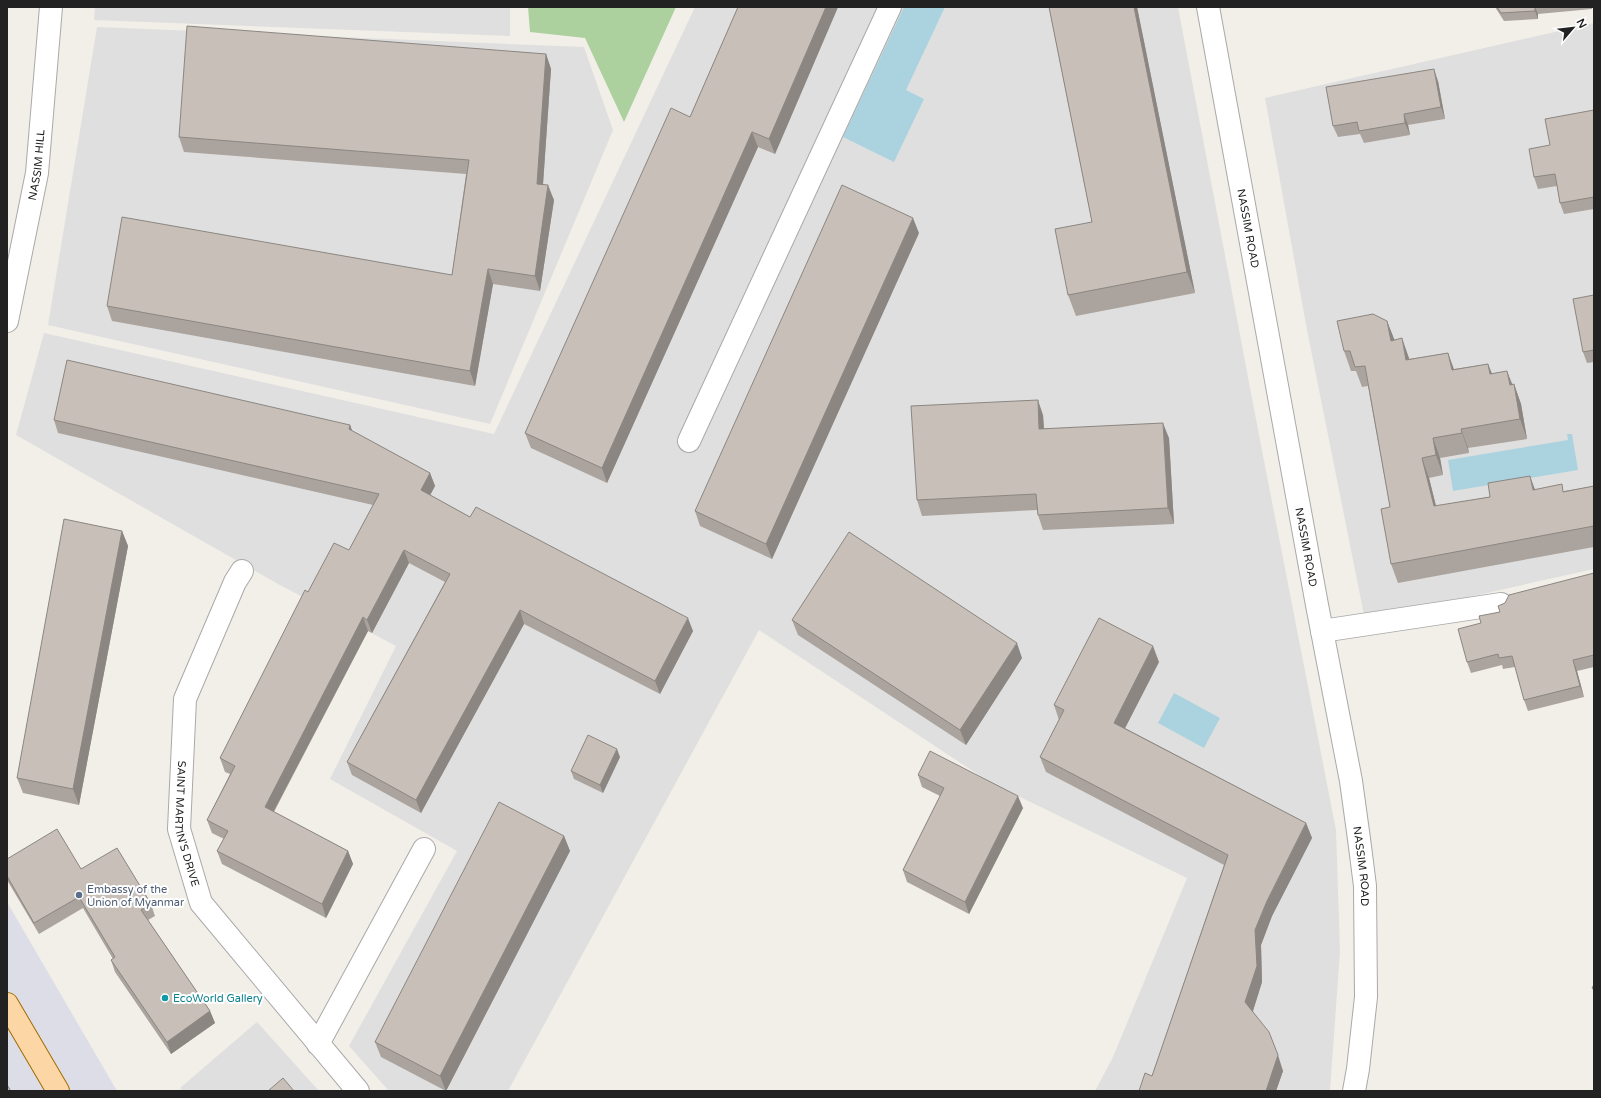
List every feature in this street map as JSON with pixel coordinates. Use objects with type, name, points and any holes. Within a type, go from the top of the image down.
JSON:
[{"type":"main road","points":[[7,1004],[58,1091]]},
{"type":"street","name":"NASSIM HILL","points":[[7,321],[37,173],[51,7]]},
{"type":"street","points":[[689,441],[890,7]]},
{"type":"street","name":"NASSIM ROAD","points":[[1208,7],[1322,631],[1351,781],[1364,886],[1366,997],[1354,1091]]},
{"type":"street","name":"SAINT MARTIN'S DRIVE","points":[[242,571],[235,582],[185,699],[179,829],[201,903],[358,1091]]},
{"type":"street","points":[[1322,631],[1501,604]]},
{"type":"street","points":[[318,1044],[424,849]]},
{"type":"shaded area","points":[[95,7],[510,7],[510,36],[94,20]]},
{"type":"shaded area","points":[[695,7],[1178,7],[1336,830],[1340,951],[1330,1091],[1095,1091],[1113,1057],[1187,878],[991,783],[759,630],[508,1091],[389,1091],[349,1046],[457,851],[330,779],[396,646],[278,584],[16,435],[44,333],[494,434]]},
{"type":"shaded area","points":[[1594,23],[1594,569],[1365,620],[1307,330],[1265,98]]},
{"type":"shaded area","points":[[97,27],[584,47],[613,130],[490,424],[48,325]]},
{"type":"shaded area","points":[[7,902],[117,1091],[7,1090]]},
{"type":"shaded area","points":[[257,1022],[319,1091],[183,1091],[180,1088]]},
{"type":"green space","points":[[528,7],[676,7],[624,122],[585,38],[530,32]]},
{"type":"water","points":[[904,7],[945,7],[906,90],[924,99],[894,162],[843,137]]},
{"type":"water","points":[[1567,434],[1572,434],[1578,470],[1453,491],[1448,460],[1568,440]]},
{"type":"water","points":[[1174,693],[1220,718],[1204,748],[1158,723]]},
{"type":"building","points":[[738,7],[826,7],[769,139],[752,132],[602,468],[525,433],[671,108],[690,117]]},
{"type":"building","points":[[1049,7],[1134,7],[1187,272],[1068,295],[1055,229],[1092,222]]},
{"type":"building","points":[[1497,7],[1535,7],[1535,11],[1501,13]]},
{"type":"building","points":[[187,26],[546,54],[537,184],[548,185],[535,276],[488,269],[470,371],[107,306],[122,217],[452,275],[469,160],[179,137]]},
{"type":"building","points":[[1434,69],[1441,107],[1404,114],[1405,123],[1359,131],[1357,122],[1333,126],[1326,87]]},
{"type":"building","points":[[1594,110],[1594,197],[1560,203],[1555,174],[1534,177],[1529,149],[1550,145],[1545,119]]},
{"type":"building","points":[[842,185],[913,218],[766,544],[695,511]]},
{"type":"building","points":[[1594,295],[1594,350],[1583,352],[1573,299]]},
{"type":"building","points":[[1373,314],[1387,321],[1391,341],[1402,338],[1406,360],[1448,353],[1452,370],[1488,364],[1490,374],[1507,371],[1510,385],[1514,384],[1520,419],[1461,429],[1462,433],[1433,438],[1436,455],[1422,458],[1434,506],[1490,497],[1488,483],[1530,476],[1533,490],[1562,484],[1563,492],[1594,486],[1594,526],[1391,564],[1381,509],[1390,507],[1365,366],[1355,367],[1350,351],[1344,351],[1337,321]]},
{"type":"building","points":[[67,360],[350,425],[349,429],[430,473],[421,490],[470,517],[476,507],[688,618],[655,681],[520,610],[416,800],[347,762],[450,574],[404,550],[367,620],[363,617],[265,807],[348,851],[322,904],[217,851],[228,831],[207,820],[235,766],[220,758],[305,590],[308,592],[334,543],[349,550],[379,494],[54,420]]},
{"type":"building","points":[[1038,400],[1039,429],[1163,423],[1168,508],[1038,515],[1036,494],[917,500],[911,406]]},
{"type":"building","points":[[64,519],[122,531],[73,789],[17,778]]},
{"type":"building","points":[[849,532],[1017,643],[960,730],[792,620]]},
{"type":"building","points":[[1594,573],[1594,655],[1573,660],[1580,686],[1524,700],[1512,656],[1499,658],[1498,654],[1467,662],[1458,629],[1481,623],[1479,616],[1500,612],[1498,606],[1505,603],[1509,595]]},
{"type":"building","points":[[1099,618],[1153,646],[1114,723],[1306,823],[1267,901],[1255,930],[1257,966],[1245,1002],[1269,1032],[1278,1055],[1266,1091],[1139,1091],[1145,1073],[1152,1076],[1228,855],[1040,757],[1064,710],[1054,705]]},
{"type":"building","points":[[588,735],[617,749],[600,785],[571,771]]},
{"type":"building","points":[[930,751],[1018,796],[965,902],[903,870],[944,788],[918,775]]},
{"type":"building","points":[[499,802],[564,836],[440,1076],[375,1042]]},
{"type":"building","points":[[57,829],[81,869],[117,848],[151,904],[141,910],[210,1011],[167,1042],[111,960],[115,957],[79,897],[34,923],[7,876],[7,859]]},
{"type":"building","points":[[283,1078],[294,1091],[268,1091]]},
{"type":"building","points":[[7,1085],[11,1091],[7,1091]]},
{"type":"place","name":"Embassy of the Union of Myanmar","points":[[79,895]]},
{"type":"place","name":"EcoWorld Gallery","points":[[165,998]]}]
